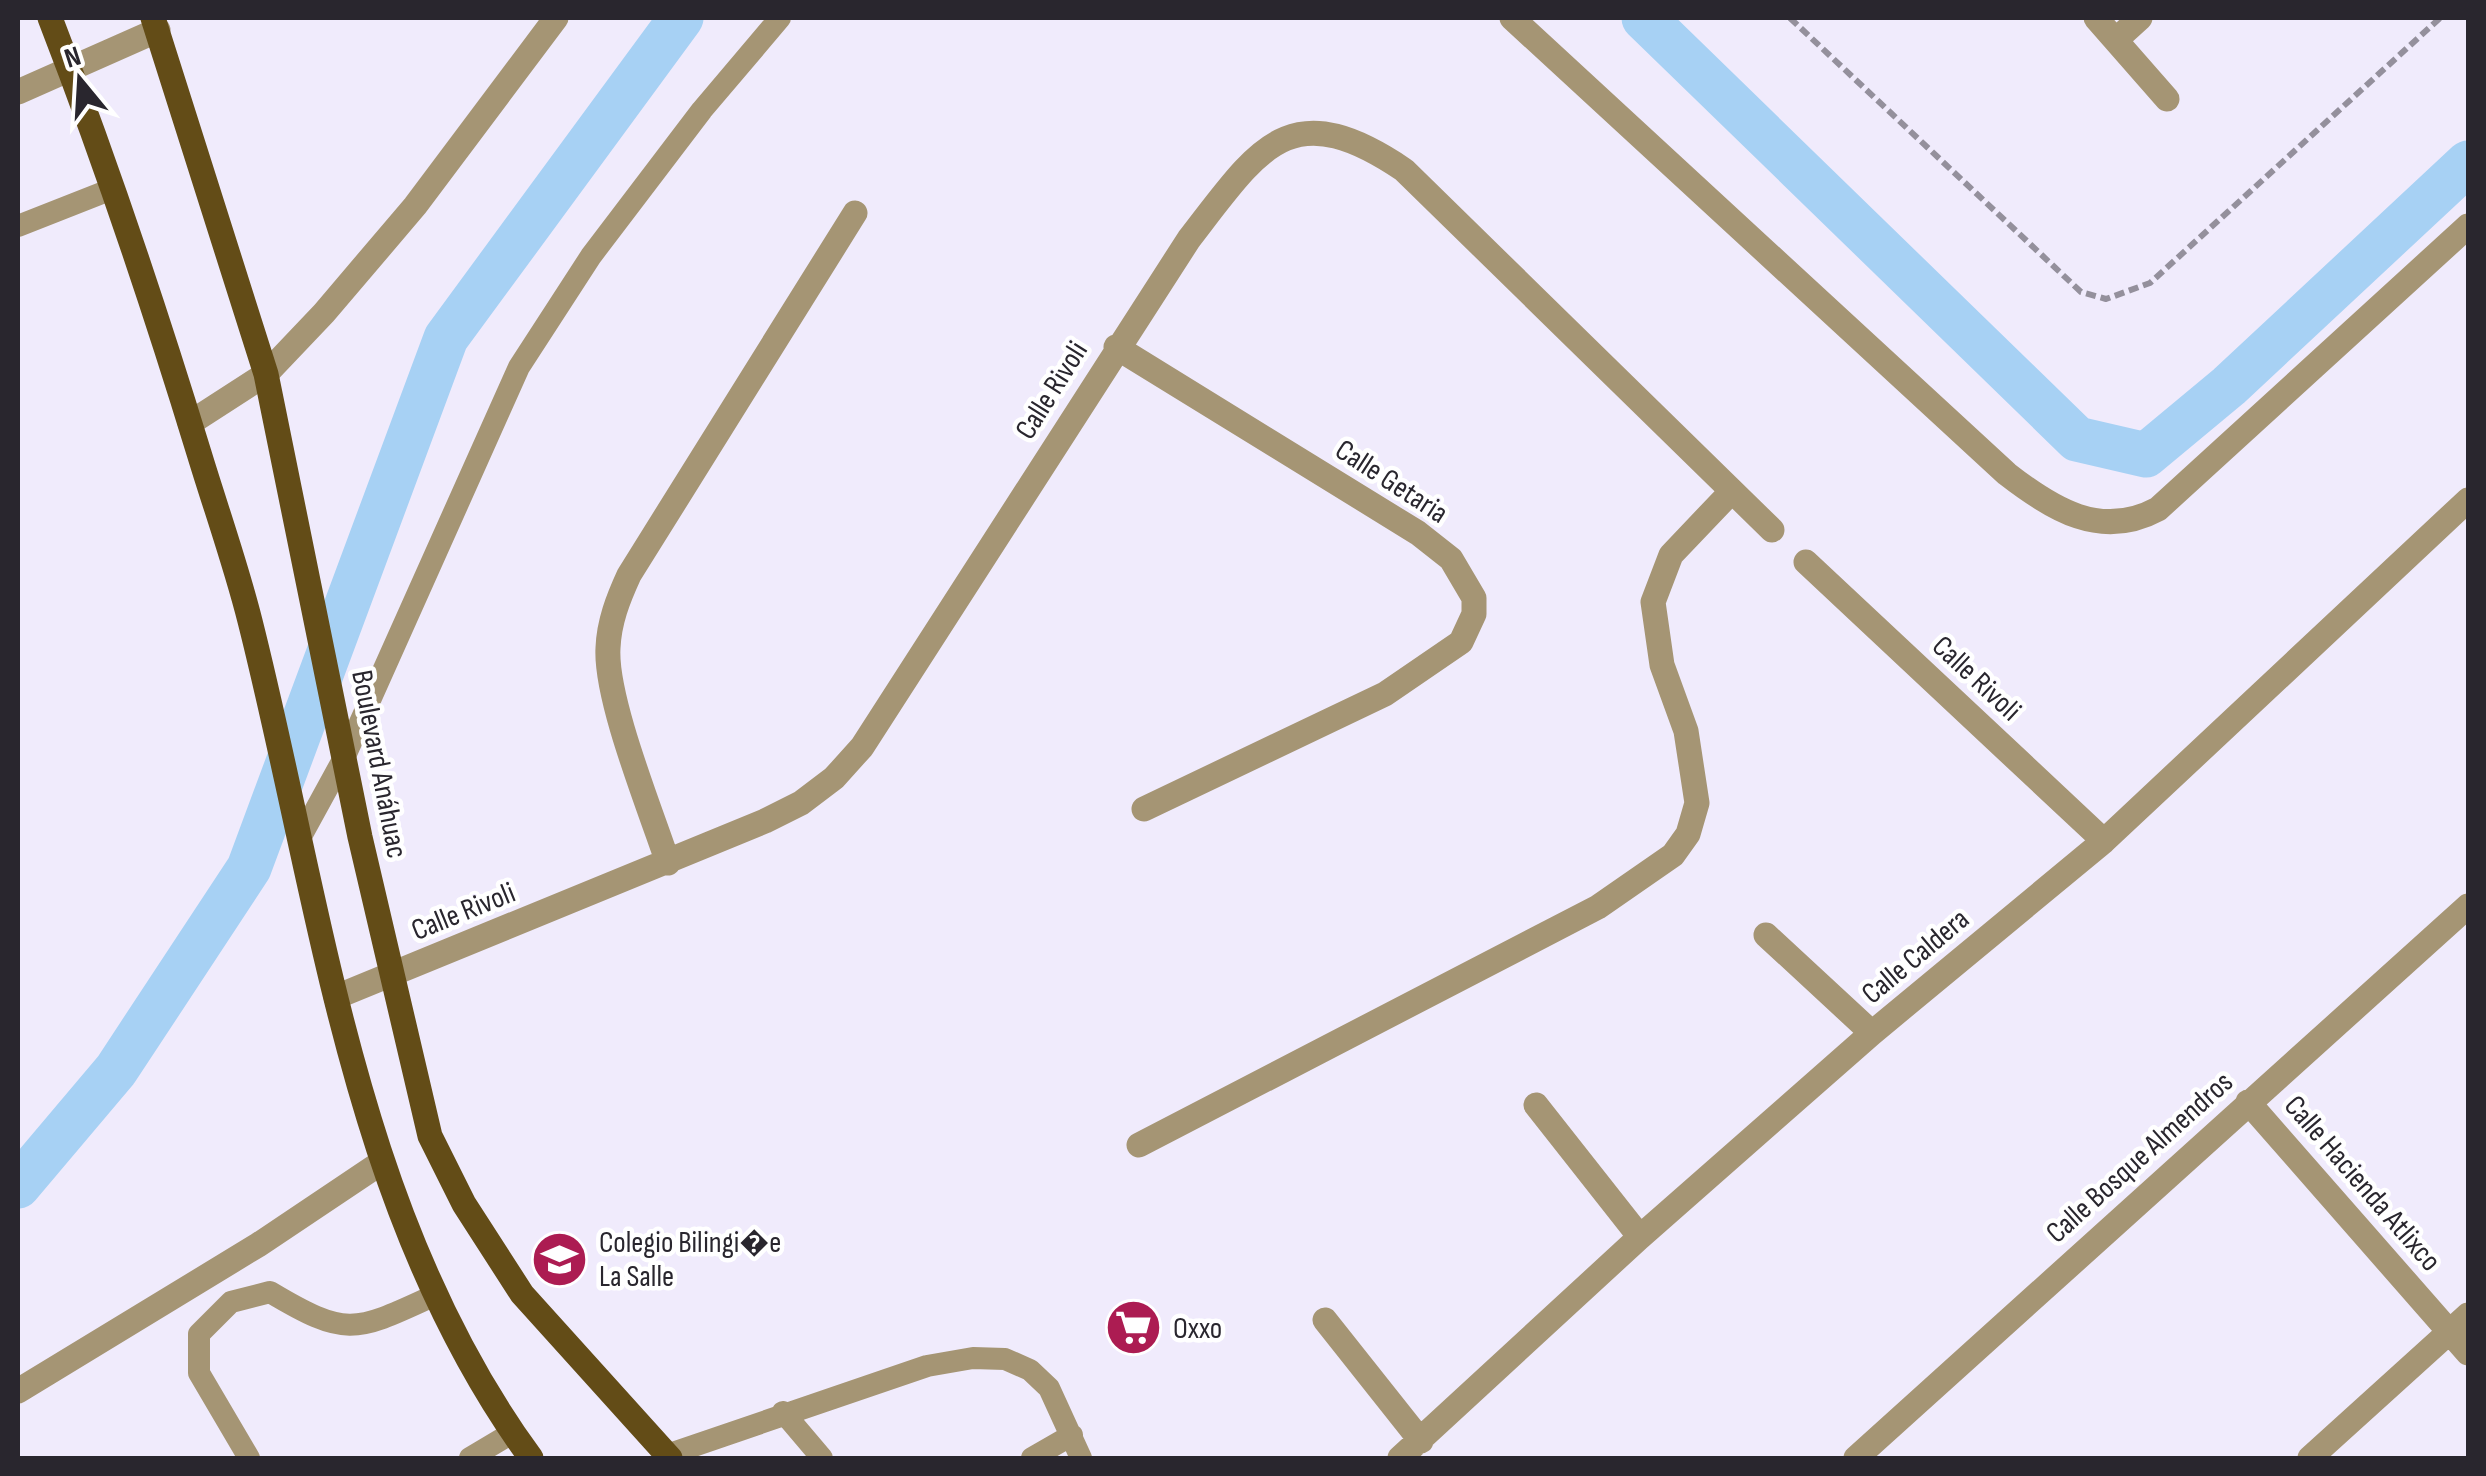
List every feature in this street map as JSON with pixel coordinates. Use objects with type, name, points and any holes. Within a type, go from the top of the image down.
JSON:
[{"type":"main road","points":[[50,18],[190,423],[250,619],[336,997],[382,1162],[435,1296],[512,1433],[531,1458]]},
{"type":"main road","name":"Boulevard Anáhuac","points":[[156,24],[266,374],[419,1101],[442,1164],[522,1294],[668,1457]]},
{"type":"street","points":[[190,423],[266,374],[358,276],[556,18]]},
{"type":"street","points":[[1512,18],[2007,474],[2047,505],[2086,521],[2127,521],[2158,509],[2468,226]]},
{"type":"street","points":[[2096,18],[2118,38],[2167,100]]},
{"type":"street","points":[[2118,38],[2140,18]]},
{"type":"street","points":[[18,92],[156,24]]},
{"type":"street","name":"Calle Rivoli","points":[[336,997],[668,864],[801,803],[834,778],[898,691],[1189,239],[1259,155],[1285,136],[1309,131],[1340,134],[1368,146],[1404,170],[1772,530]]},
{"type":"street","points":[[668,864],[609,673],[610,626],[616,604],[638,559],[855,214]]},
{"type":"street","name":"Calle Getaria","points":[[1116,347],[1418,534],[1451,559],[1474,598],[1474,614],[1461,642],[1430,666],[1385,694],[1144,810]]},
{"type":"street","points":[[1140,1146],[1598,907],[1674,855],[1688,834],[1697,803],[1686,731],[1662,665],[1652,602],[1672,555],[1730,493]]},
{"type":"street","name":"Calle Caldera","points":[[1400,1458],[1640,1237],[1872,1033],[2104,841],[2468,500]]},
{"type":"street","name":"Calle Rivoli","points":[[1806,562],[2104,841]]},
{"type":"street","name":"Calle Bosque Almendros","points":[[1856,1458],[2468,906]]},
{"type":"street","points":[[1766,935],[1872,1033]]},
{"type":"street","name":"Calle Hacienda Atlixco","points":[[2248,1102],[2459,1323],[2468,1353]]},
{"type":"street","points":[[1536,1105],[1640,1237]]},
{"type":"street","points":[[18,1391],[258,1245],[382,1162]]},
{"type":"street","points":[[1325,1320],[1420,1441]]},
{"type":"street","points":[[2310,1458],[2459,1323]]},
{"type":"lane","points":[[297,831],[344,756],[519,367],[591,256],[702,110],[780,18]]},
{"type":"lane","points":[[18,226],[112,189]]},
{"type":"lane","points":[[249,1458],[199,1373],[199,1334],[231,1302],[270,1292],[324,1324],[373,1324],[435,1296]]},
{"type":"lane","points":[[668,1457],[784,1412],[927,1366],[973,1358],[1004,1360],[1030,1370],[1049,1388],[1081,1458]]},
{"type":"lane","points":[[784,1412],[822,1458]]},
{"type":"lane","points":[[470,1458],[512,1433]]},
{"type":"lane","points":[[1032,1458],[1072,1435]]},
{"type":"path","points":[[1790,18],[2081,292],[2106,300],[2150,283],[2440,18]]},
{"type":"waterway","points":[[18,1186],[116,1070],[249,868],[446,338],[681,18]]},
{"type":"waterway","points":[[1644,18],[2077,439],[2146,455],[2229,386],[2468,163]]},
{"type":"place","name":"Colegio Bilingi�e La Salle","points":[[560,1259]]},
{"type":"place","name":"Oxxo","points":[[1134,1328]]}]
